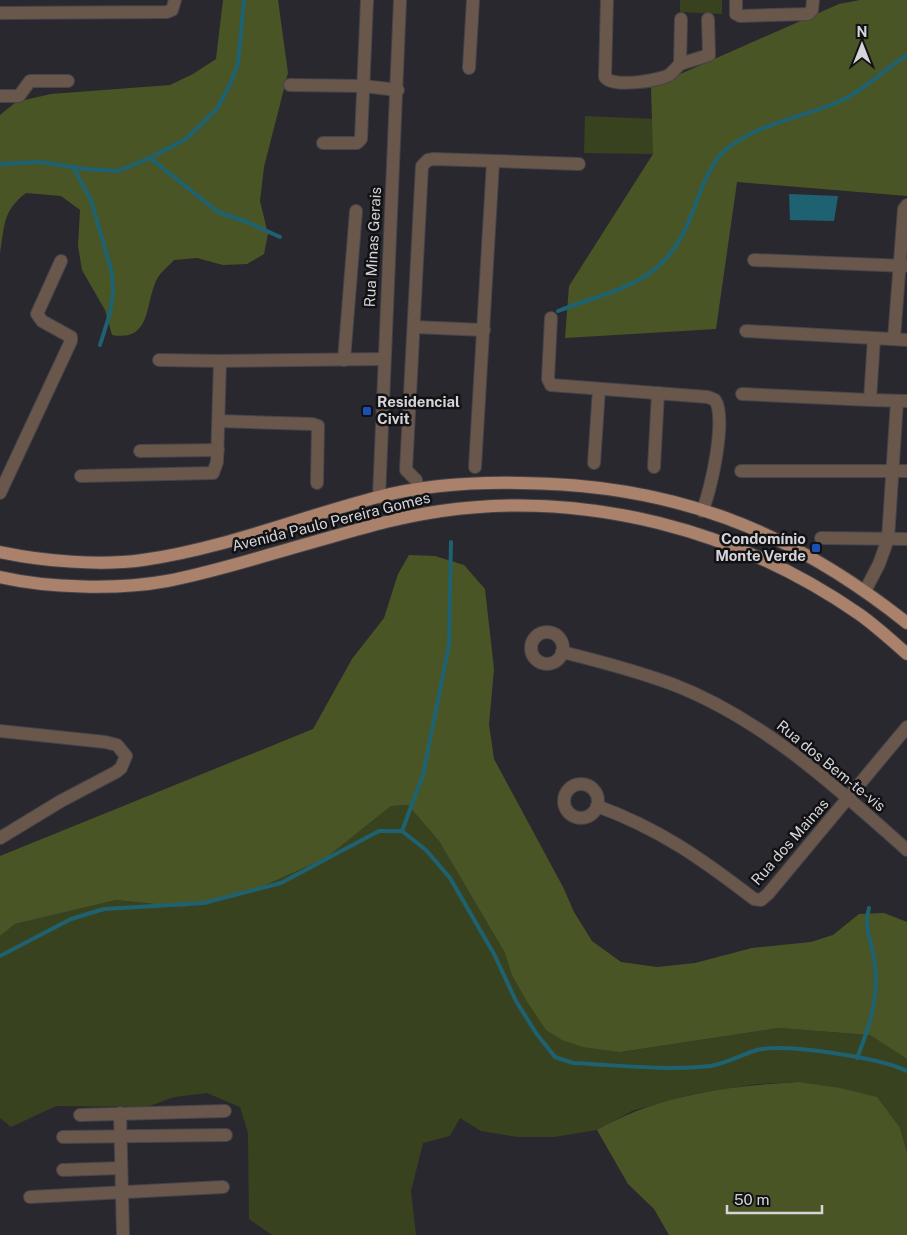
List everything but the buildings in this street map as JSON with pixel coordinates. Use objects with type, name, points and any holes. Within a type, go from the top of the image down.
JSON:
[{"type":"main road","name":"Avenida Paulo Pereira Gomes","points":[[0,552],[55,559],[143,560],[220,542],[379,497],[418,489],[476,483],[579,484],[628,491],[742,524],[795,548],[865,591],[907,624]]},
{"type":"main road","name":"Avenida Paulo Pereira Gomes","points":[[0,577],[52,585],[155,582],[199,573],[426,514],[494,507],[585,510],[654,521],[744,551],[799,578],[840,602],[870,622],[907,654]]},
{"type":"street","points":[[0,13],[167,12],[172,10],[176,0]]},
{"type":"street","points":[[323,143],[359,142],[367,0]]},
{"type":"street","name":"Rua Minas Gerais","points":[[379,497],[383,359],[398,90],[400,0]]},
{"type":"street","points":[[469,68],[473,0]]},
{"type":"street","points":[[607,0],[605,77],[612,82],[638,82],[668,75],[680,64],[709,55],[708,19]]},
{"type":"street","points":[[736,0],[736,14],[740,16],[808,14],[812,10],[813,0]]},
{"type":"street","points":[[680,64],[681,19]]},
{"type":"street","points":[[0,96],[19,96],[30,81],[68,82]]},
{"type":"street","points":[[290,85],[363,86],[398,90]]},
{"type":"street","points":[[418,489],[416,480],[406,470],[420,174],[422,166],[428,160],[434,159],[579,164]]},
{"type":"street","points":[[475,467],[493,162]]},
{"type":"street","points":[[746,332],[901,339],[904,209],[907,205]]},
{"type":"street","points":[[344,360],[356,211]]},
{"type":"street","points":[[0,493],[72,341],[71,336],[42,321],[37,314],[61,260]]},
{"type":"street","points":[[754,260],[904,265]]},
{"type":"street","points":[[551,318],[549,383],[551,385],[708,397],[717,403],[714,475],[702,511]]},
{"type":"street","points":[[414,327],[484,330]]},
{"type":"street","points":[[870,400],[874,338]]},
{"type":"street","points":[[159,360],[383,359]]},
{"type":"street","points":[[81,476],[207,475],[215,470],[218,450],[220,361]]},
{"type":"street","points":[[594,463],[599,389]]},
{"type":"street","points":[[654,467],[658,393]]},
{"type":"street","points":[[742,394],[902,401],[891,471],[888,538],[880,564],[865,591]]},
{"type":"street","points":[[219,421],[312,424],[318,426],[317,483]]},
{"type":"street","points":[[140,451],[218,450]]},
{"type":"street","points":[[741,471],[907,472]]},
{"type":"street","points":[[822,538],[907,539]]},
{"type":"street","name":"Rua dos Bem-te-vis","points":[[562,652],[656,679],[712,703],[787,749],[849,799],[907,850]]},
{"type":"street","name":"Rua dos Mainas","points":[[597,806],[659,832],[698,856],[758,900],[768,894],[907,727]]},
{"type":"street","points":[[0,731],[105,742],[117,745],[126,756],[121,768],[111,776],[61,801],[0,838]]},
{"type":"street","points":[[80,1114],[225,1111]]},
{"type":"street","points":[[120,1114],[123,1235]]},
{"type":"street","points":[[63,1137],[226,1134]]},
{"type":"street","points":[[63,1170],[121,1168]]},
{"type":"street","points":[[30,1197],[224,1187]]},
{"type":"green space","points":[[223,0],[278,0],[288,73],[264,167],[260,201],[268,234],[264,254],[247,264],[223,265],[197,258],[174,260],[157,278],[148,310],[140,327],[134,333],[125,336],[112,335],[105,310],[82,270],[78,246],[80,210],[61,196],[26,193],[18,200],[6,220],[0,253],[0,115],[16,102],[51,94],[170,85],[193,74],[216,59]]},
{"type":"green space","points":[[680,0],[722,0],[722,14],[680,12]]},
{"type":"green space","points":[[860,0],[907,0],[907,196],[737,182],[716,329],[565,338],[569,286],[653,154],[651,87],[839,4]]},
{"type":"green space","points":[[585,116],[654,119],[653,154],[584,153]]},
{"type":"green space","points":[[409,555],[435,556],[464,565],[485,589],[494,669],[489,724],[494,759],[563,887],[574,912],[592,941],[621,962],[657,967],[695,963],[752,948],[811,942],[833,935],[859,914],[884,913],[907,922],[907,1059],[870,1035],[779,1028],[620,1052],[583,1047],[562,1040],[546,1030],[526,1000],[511,973],[505,953],[439,841],[408,805],[391,806],[326,858],[259,888],[184,907],[116,900],[15,924],[0,936],[0,856],[313,729],[352,659],[384,618],[398,574]]},
{"type":"green space","points":[[408,805],[439,841],[505,953],[511,973],[620,1052],[779,1028],[870,1035],[907,1059],[907,1152],[900,1128],[798,1082],[757,1084],[689,1095],[632,1111],[597,1130],[554,1137],[518,1137],[481,1131],[460,1118],[450,1136],[423,1143],[411,1191],[416,1235],[272,1235],[249,1219],[248,1133],[240,1107],[207,1093],[174,1097],[147,1107],[56,1106],[11,1127],[0,1118],[0,936],[15,924],[116,900],[184,907],[259,888],[326,858],[391,806]]},
{"type":"green space","points":[[798,1082],[840,1088],[877,1097],[900,1128],[907,1152],[907,1235],[669,1235],[654,1209],[628,1184],[597,1130],[644,1108],[694,1094],[746,1086]]},
{"type":"water","points":[[789,194],[838,196],[834,221],[790,220]]},
{"type":"waterway","points":[[0,164],[40,162],[86,169],[118,171],[150,158],[186,139],[217,109],[231,82],[238,64],[244,0]]},
{"type":"waterway","points":[[558,311],[637,281],[668,257],[680,239],[712,166],[723,152],[735,142],[763,128],[838,102],[865,86],[907,55]]},
{"type":"waterway","points":[[150,158],[218,212],[247,222],[280,237]]},
{"type":"waterway","points":[[73,167],[91,200],[112,273],[113,293],[110,313],[100,345]]},
{"type":"waterway","points":[[402,831],[423,775],[449,645],[451,542]]},
{"type":"waterway","points":[[0,956],[71,919],[104,909],[204,903],[281,883],[379,831],[402,831],[426,850],[450,878],[494,954],[516,1001],[536,1033],[555,1057],[573,1063],[659,1068],[693,1067],[716,1065],[757,1050],[789,1048],[856,1057],[907,1071]]},
{"type":"waterway","points":[[857,1058],[869,1024],[876,989],[875,965],[867,923],[869,908]]},
{"type":"place","name":"Residencial Civit","points":[[367,411]]},
{"type":"place","name":"Condomínio Monte Verde","points":[[816,548]]}]
